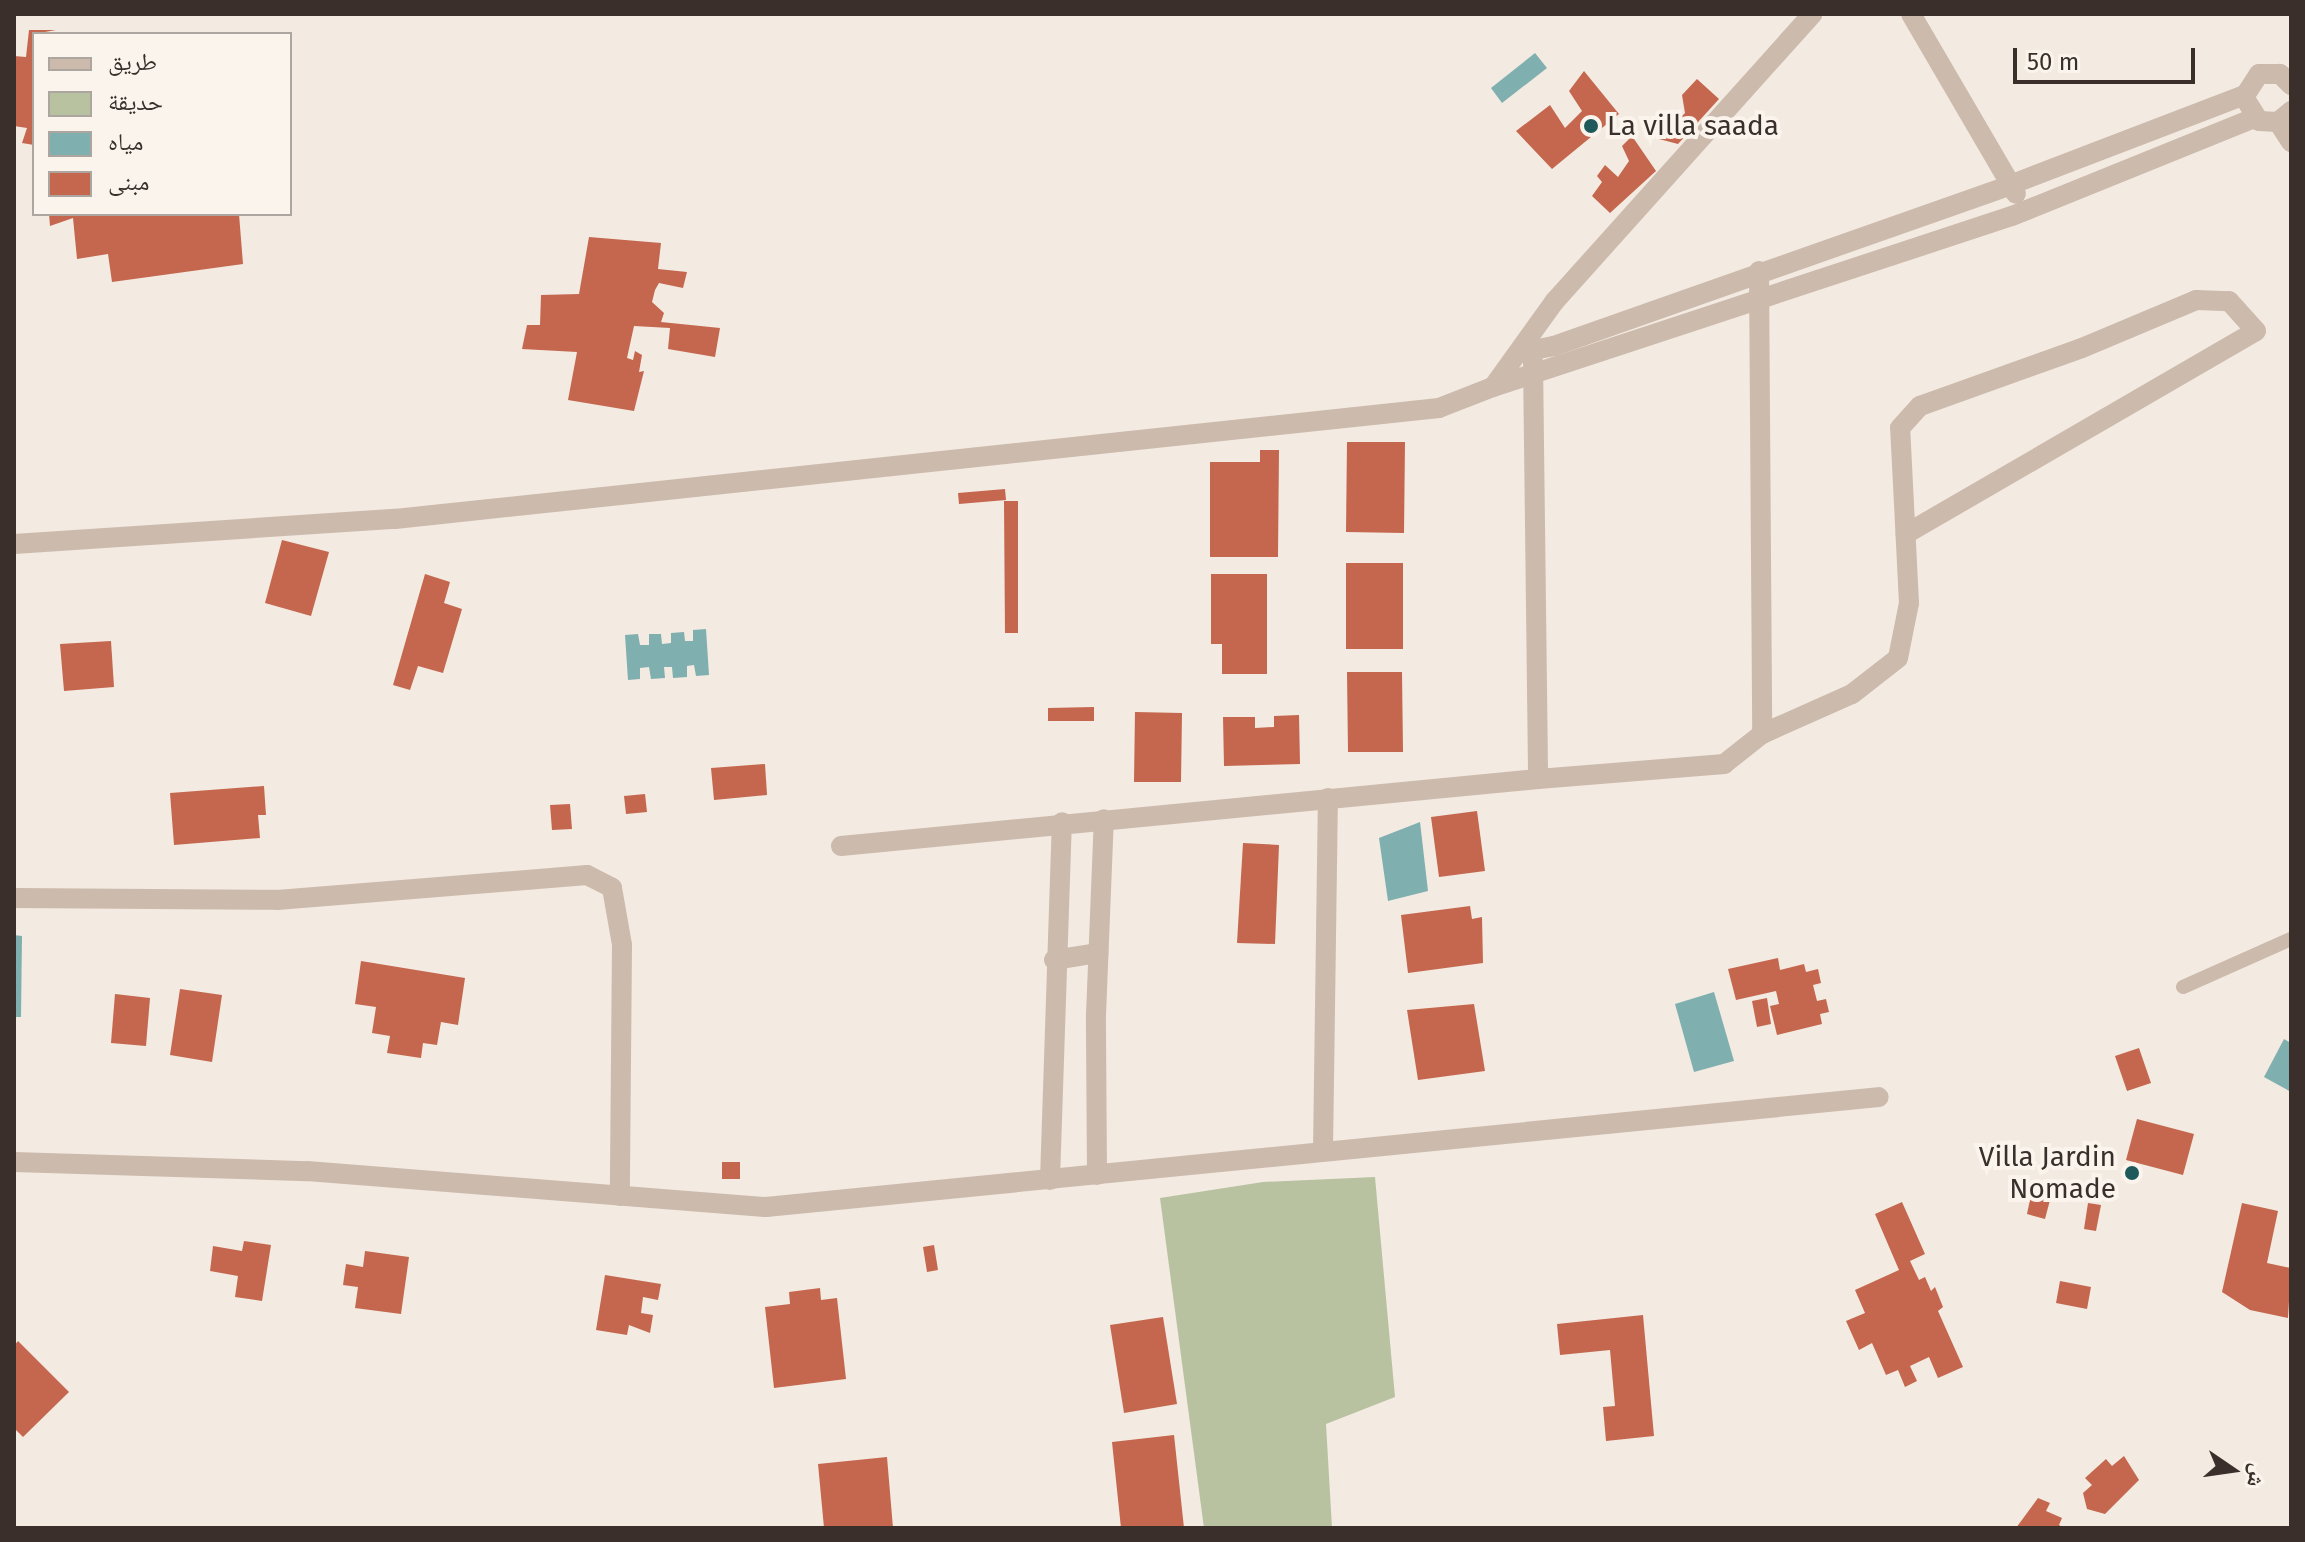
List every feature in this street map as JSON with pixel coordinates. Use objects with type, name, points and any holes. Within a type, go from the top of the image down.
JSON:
[{"type":"street","points":[[1538,779],[1528,359],[1554,302],[1812,14]]},
{"type":"street","points":[[1911,14],[2026,210]]},
{"type":"street","points":[[14,544],[395,519],[1439,408],[1493,387],[1528,359],[1759,271],[2010,185],[2244,95],[2259,74],[2289,79]]},
{"type":"street","points":[[2244,95],[2255,118]]},
{"type":"street","points":[[1528,359],[1759,302],[2026,210],[2255,118],[2284,116],[2291,142]]},
{"type":"street","points":[[1759,271],[1762,734]]},
{"type":"street","points":[[841,846],[1062,822],[1724,764],[1762,734],[1852,694],[1898,658],[1909,603],[1900,428],[1920,406],[2082,348],[2196,300],[2229,301],[2244,312],[2256,331],[1906,534]]},
{"type":"street","points":[[1323,1151],[1328,798]]},
{"type":"street","points":[[1097,1175],[1098,953],[1104,819]]},
{"type":"street","points":[[1050,1180],[1054,960],[1062,822]]},
{"type":"street","points":[[14,898],[277,900],[587,875],[612,888],[622,945],[620,1196]]},
{"type":"street","points":[[1054,960],[1098,953]]},
{"type":"street","points":[[14,1162],[307,1171],[766,1207],[1879,1097]]},
{"type":"lane","points":[[2183,987],[2291,939]]},
{"type":"green space","points":[[1375,1177],[1395,1397],[1326,1424],[1332,1528],[1204,1528],[1160,1198],[1263,1182]]},
{"type":"water","points":[[1535,53],[1547,68],[1502,103],[1491,88]]},
{"type":"water","points":[[706,629],[709,675],[696,676],[694,665],[687,666],[687,677],[673,678],[672,667],[664,667],[665,678],[651,679],[649,667],[640,668],[640,679],[628,680],[625,635],[638,634],[640,645],[649,645],[649,634],[661,634],[662,644],[671,643],[671,633],[684,632],[685,641],[693,641],[693,630]]},
{"type":"water","points":[[1420,822],[1428,891],[1388,901],[1379,838]]},
{"type":"water","points":[[14,935],[22,936],[21,1017],[14,1017]]},
{"type":"water","points":[[1714,992],[1734,1061],[1694,1072],[1675,1004]]},
{"type":"water","points":[[2284,1039],[2291,1043],[2291,1092],[2264,1077]]},
{"type":"building","points":[[29,30],[56,30],[32,32],[32,145],[22,143],[27,128],[14,126],[14,56],[26,57]]},
{"type":"building","points":[[1584,71],[1619,114],[1552,169],[1516,131],[1550,105],[1565,128],[1582,111],[1569,91]]},
{"type":"building","points":[[1697,79],[1719,99],[1678,144],[1659,139],[1685,113],[1682,95]]},
{"type":"building","points":[[1632,136],[1656,171],[1610,213],[1592,196],[1602,182],[1597,176],[1605,165],[1618,177],[1629,161],[1622,146]]},
{"type":"building","points":[[49,216],[239,216],[243,264],[112,282],[108,254],[77,259],[73,218],[50,226]]},
{"type":"building","points":[[589,237],[661,243],[658,269],[687,272],[683,288],[659,283],[655,290],[652,302],[664,313],[661,322],[720,328],[715,357],[668,349],[670,328],[634,326],[627,358],[633,360],[635,351],[642,355],[639,372],[644,371],[634,411],[568,400],[577,352],[522,349],[527,325],[540,325],[541,295],[579,294]]},
{"type":"building","points":[[1347,442],[1405,442],[1404,533],[1346,532]]},
{"type":"building","points":[[1260,450],[1279,450],[1278,557],[1210,557],[1210,462],[1260,462]]},
{"type":"building","points":[[1005,489],[1006,500],[959,504],[958,493]]},
{"type":"building","points":[[1004,501],[1018,501],[1018,633],[1005,633]]},
{"type":"building","points":[[282,540],[329,552],[311,616],[265,603]]},
{"type":"building","points":[[1346,563],[1403,563],[1403,649],[1346,649]]},
{"type":"building","points":[[425,574],[450,582],[444,603],[462,609],[443,673],[418,666],[410,690],[393,685]]},
{"type":"building","points":[[1211,574],[1267,574],[1267,674],[1222,674],[1222,644],[1211,644]]},
{"type":"building","points":[[111,641],[114,687],[64,691],[60,644]]},
{"type":"building","points":[[1347,672],[1402,672],[1403,752],[1348,752]]},
{"type":"building","points":[[1094,707],[1094,721],[1048,721],[1048,708]]},
{"type":"building","points":[[1135,712],[1182,713],[1181,782],[1134,782]]},
{"type":"building","points":[[1299,715],[1300,764],[1224,766],[1223,717],[1255,717],[1255,728],[1274,727],[1274,716]]},
{"type":"building","points":[[765,764],[767,795],[714,800],[711,768]]},
{"type":"building","points":[[264,786],[266,815],[258,815],[260,838],[174,845],[170,793]]},
{"type":"building","points":[[645,794],[647,812],[626,814],[624,796]]},
{"type":"building","points":[[570,804],[572,829],[552,830],[550,805]]},
{"type":"building","points":[[1477,811],[1485,871],[1439,877],[1431,817]]},
{"type":"building","points":[[1243,843],[1279,845],[1275,944],[1237,943]]},
{"type":"building","points":[[1470,906],[1472,919],[1482,917],[1483,963],[1408,973],[1401,915]]},
{"type":"building","points":[[1778,958],[1780,970],[1804,964],[1806,972],[1818,969],[1821,983],[1813,985],[1817,1001],[1826,999],[1829,1012],[1820,1014],[1822,1024],[1777,1035],[1770,1006],[1779,1004],[1776,991],[1736,1000],[1728,969]]},
{"type":"building","points":[[361,961],[465,978],[458,1025],[441,1022],[437,1045],[423,1043],[421,1058],[387,1053],[390,1036],[372,1033],[376,1007],[355,1004]]},
{"type":"building","points":[[180,989],[222,995],[212,1062],[170,1055]]},
{"type":"building","points":[[115,994],[150,998],[146,1046],[111,1043]]},
{"type":"building","points":[[1767,998],[1771,1024],[1757,1027],[1752,1001]]},
{"type":"building","points":[[1474,1004],[1485,1071],[1418,1080],[1407,1010]]},
{"type":"building","points":[[2139,1048],[2151,1083],[2127,1091],[2115,1056]]},
{"type":"building","points":[[2137,1119],[2194,1134],[2183,1175],[2126,1160]]},
{"type":"building","points":[[722,1162],[740,1162],[740,1179],[722,1179]]},
{"type":"building","points":[[2031,1195],[2050,1200],[2045,1219],[2027,1214]]},
{"type":"building","points":[[1902,1202],[1925,1254],[1910,1261],[1919,1280],[1925,1277],[1931,1291],[1935,1287],[1943,1307],[1938,1311],[1963,1367],[1938,1378],[1929,1357],[1910,1366],[1917,1381],[1905,1387],[1898,1370],[1886,1375],[1872,1343],[1859,1350],[1846,1321],[1865,1313],[1855,1290],[1899,1270],[1875,1214]]},
{"type":"building","points":[[2088,1203],[2101,1205],[2096,1231],[2084,1229]]},
{"type":"building","points":[[2242,1203],[2278,1211],[2267,1263],[2291,1268],[2288,1318],[2250,1310],[2222,1292]]},
{"type":"building","points":[[244,1241],[271,1245],[262,1301],[235,1297],[238,1276],[210,1271],[213,1246],[242,1251]]},
{"type":"building","points":[[934,1245],[938,1270],[927,1272],[923,1247]]},
{"type":"building","points":[[365,1251],[409,1257],[401,1314],[355,1308],[358,1287],[343,1285],[346,1264],[363,1267]]},
{"type":"building","points":[[605,1275],[661,1284],[658,1300],[643,1297],[641,1313],[653,1315],[650,1333],[629,1325],[627,1335],[596,1330]]},
{"type":"building","points":[[2060,1281],[2091,1287],[2087,1309],[2056,1303]]},
{"type":"building","points":[[820,1288],[821,1300],[837,1298],[846,1379],[774,1388],[765,1307],[790,1304],[789,1292]]},
{"type":"building","points":[[1643,1315],[1654,1436],[1606,1441],[1603,1407],[1615,1406],[1610,1350],[1560,1355],[1557,1324]]},
{"type":"building","points":[[1163,1317],[1177,1404],[1124,1413],[1110,1325]]},
{"type":"building","points":[[18,1341],[69,1392],[23,1437],[14,1428],[14,1346]]},
{"type":"building","points":[[1174,1435],[1184,1528],[1121,1528],[1112,1442]]},
{"type":"building","points":[[2124,1456],[2139,1480],[2105,1514],[2087,1509],[2083,1493],[2092,1485],[2085,1478],[2106,1459],[2112,1466]]},
{"type":"building","points":[[887,1457],[893,1528],[824,1528],[818,1464]]},
{"type":"building","points":[[2038,1498],[2050,1503],[2046,1511],[2062,1518],[2059,1525],[2064,1528],[2016,1528]]},
{"type":"place","name":"La villa saada","points":[[1591,126]]},
{"type":"place","name":"Villa Jardin Nomade","points":[[2132,1173]]}]
